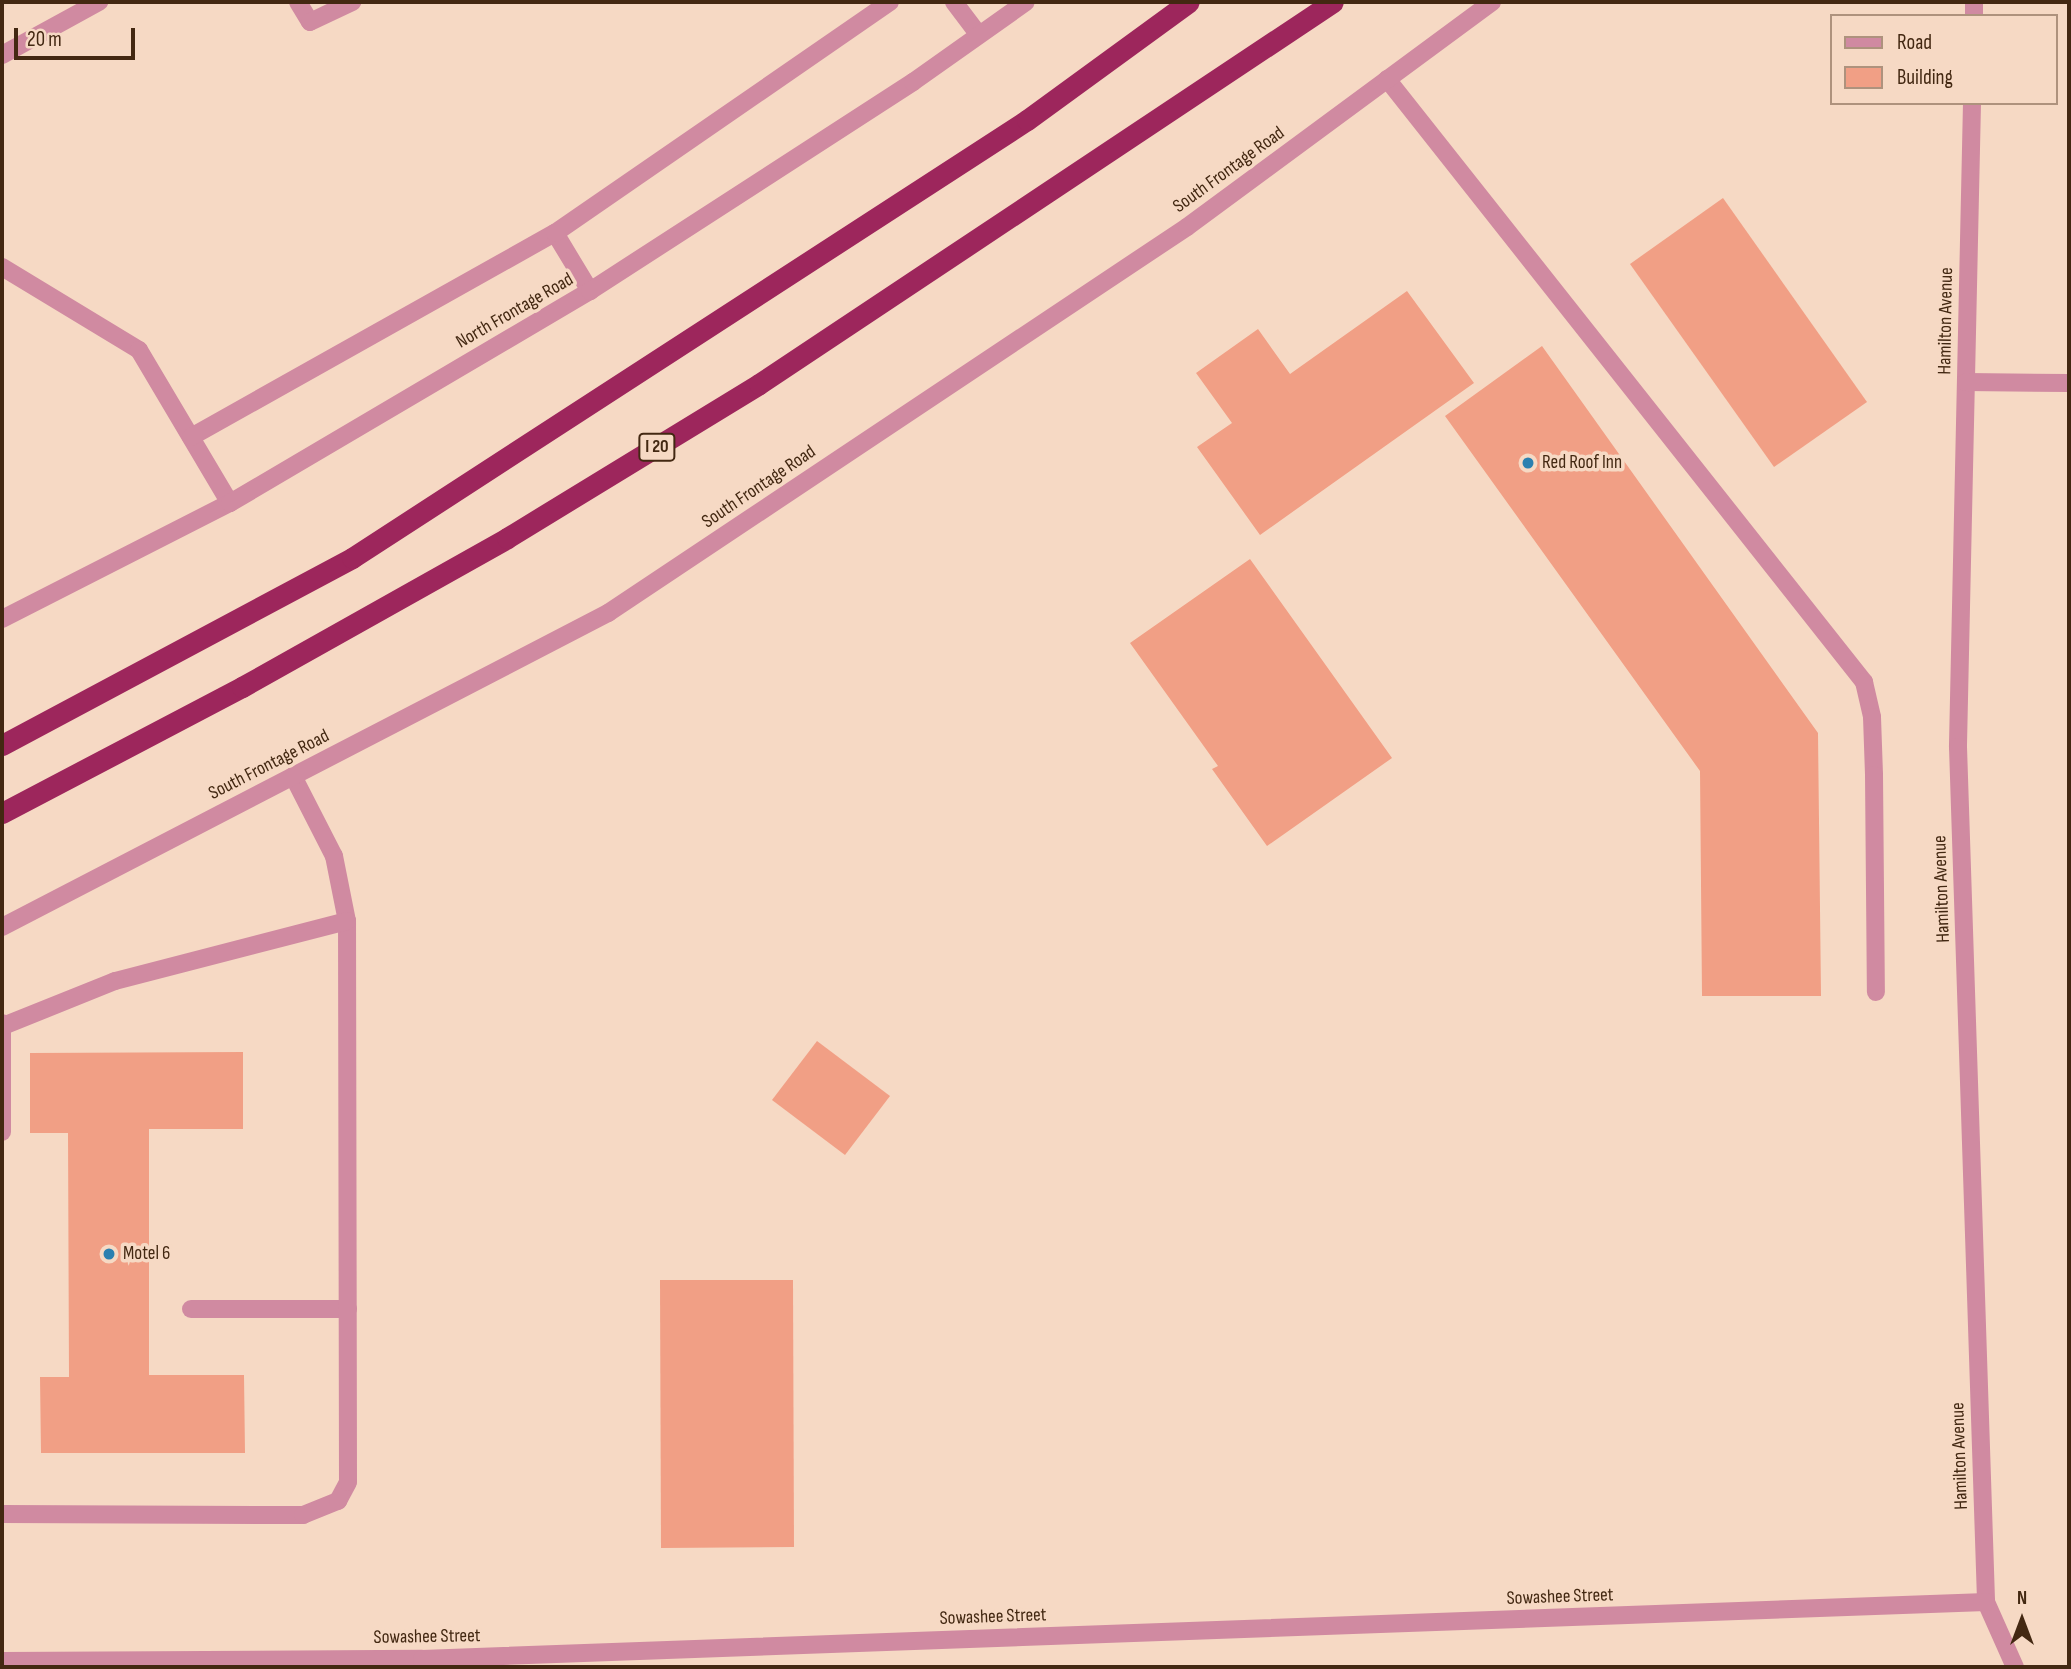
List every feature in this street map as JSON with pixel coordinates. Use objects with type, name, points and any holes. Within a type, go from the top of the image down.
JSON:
[{"type":"highway","points":[[2,745],[352,558],[1027,120],[1189,2]]},
{"type":"highway","name":"I 20","points":[[2,813],[242,687],[519,531],[771,377],[1333,2]]},
{"type":"street","points":[[2,55],[99,2]]},
{"type":"street","points":[[298,2],[310,22],[352,2]]},
{"type":"street","points":[[191,438],[555,233],[890,2]]},
{"type":"street","points":[[954,2],[979,35]]},
{"type":"street","name":"North Frontage Road","points":[[2,619],[230,503],[590,291],[1026,2]]},
{"type":"street","name":"South Frontage Road","points":[[2,927],[608,613],[1187,227],[1492,2]]},
{"type":"street","points":[[1387,79],[1864,682],[1872,728],[1876,992]]},
{"type":"street","name":"Hamilton Avenue","points":[[1972,105],[1958,747],[1986,1602],[2015,1667]]},
{"type":"street","points":[[555,233],[590,291]]},
{"type":"street","points":[[2,267],[139,350],[230,503]]},
{"type":"street","points":[[1966,382],[2069,383]]},
{"type":"street","points":[[2,1514],[303,1515],[338,1501],[348,1482],[347,921],[334,856],[293,776]]},
{"type":"street","points":[[2,1132],[3,1024],[115,981],[347,921]]},
{"type":"street","points":[[191,1309],[348,1310]]},
{"type":"street","name":"Sowashee Street","points":[[2,1661],[340,1663],[1986,1602]]},
{"type":"building","points":[[1723,198],[1867,402],[1774,467],[1630,264]]},
{"type":"building","points":[[1407,291],[1474,383],[1260,535],[1197,447],[1232,423],[1196,373],[1258,329],[1290,374]]},
{"type":"building","points":[[1542,346],[1818,733],[1821,996],[1702,996],[1700,771],[1445,416]]},
{"type":"building","points":[[1250,559],[1392,758],[1267,846],[1212,769],[1218,766],[1130,643]]},
{"type":"building","points":[[817,1041],[890,1096],[845,1155],[772,1100]]},
{"type":"building","name":"Motel 6","points":[[243,1052],[243,1129],[149,1129],[149,1375],[244,1375],[245,1453],[41,1453],[40,1377],[69,1377],[68,1133],[30,1133],[30,1053]]},
{"type":"building","points":[[660,1280],[793,1280],[794,1547],[661,1548]]},
{"type":"place","name":"Red Roof Inn","points":[[1528,463]]},
{"type":"place","name":"Motel 6","points":[[109,1254]]}]
